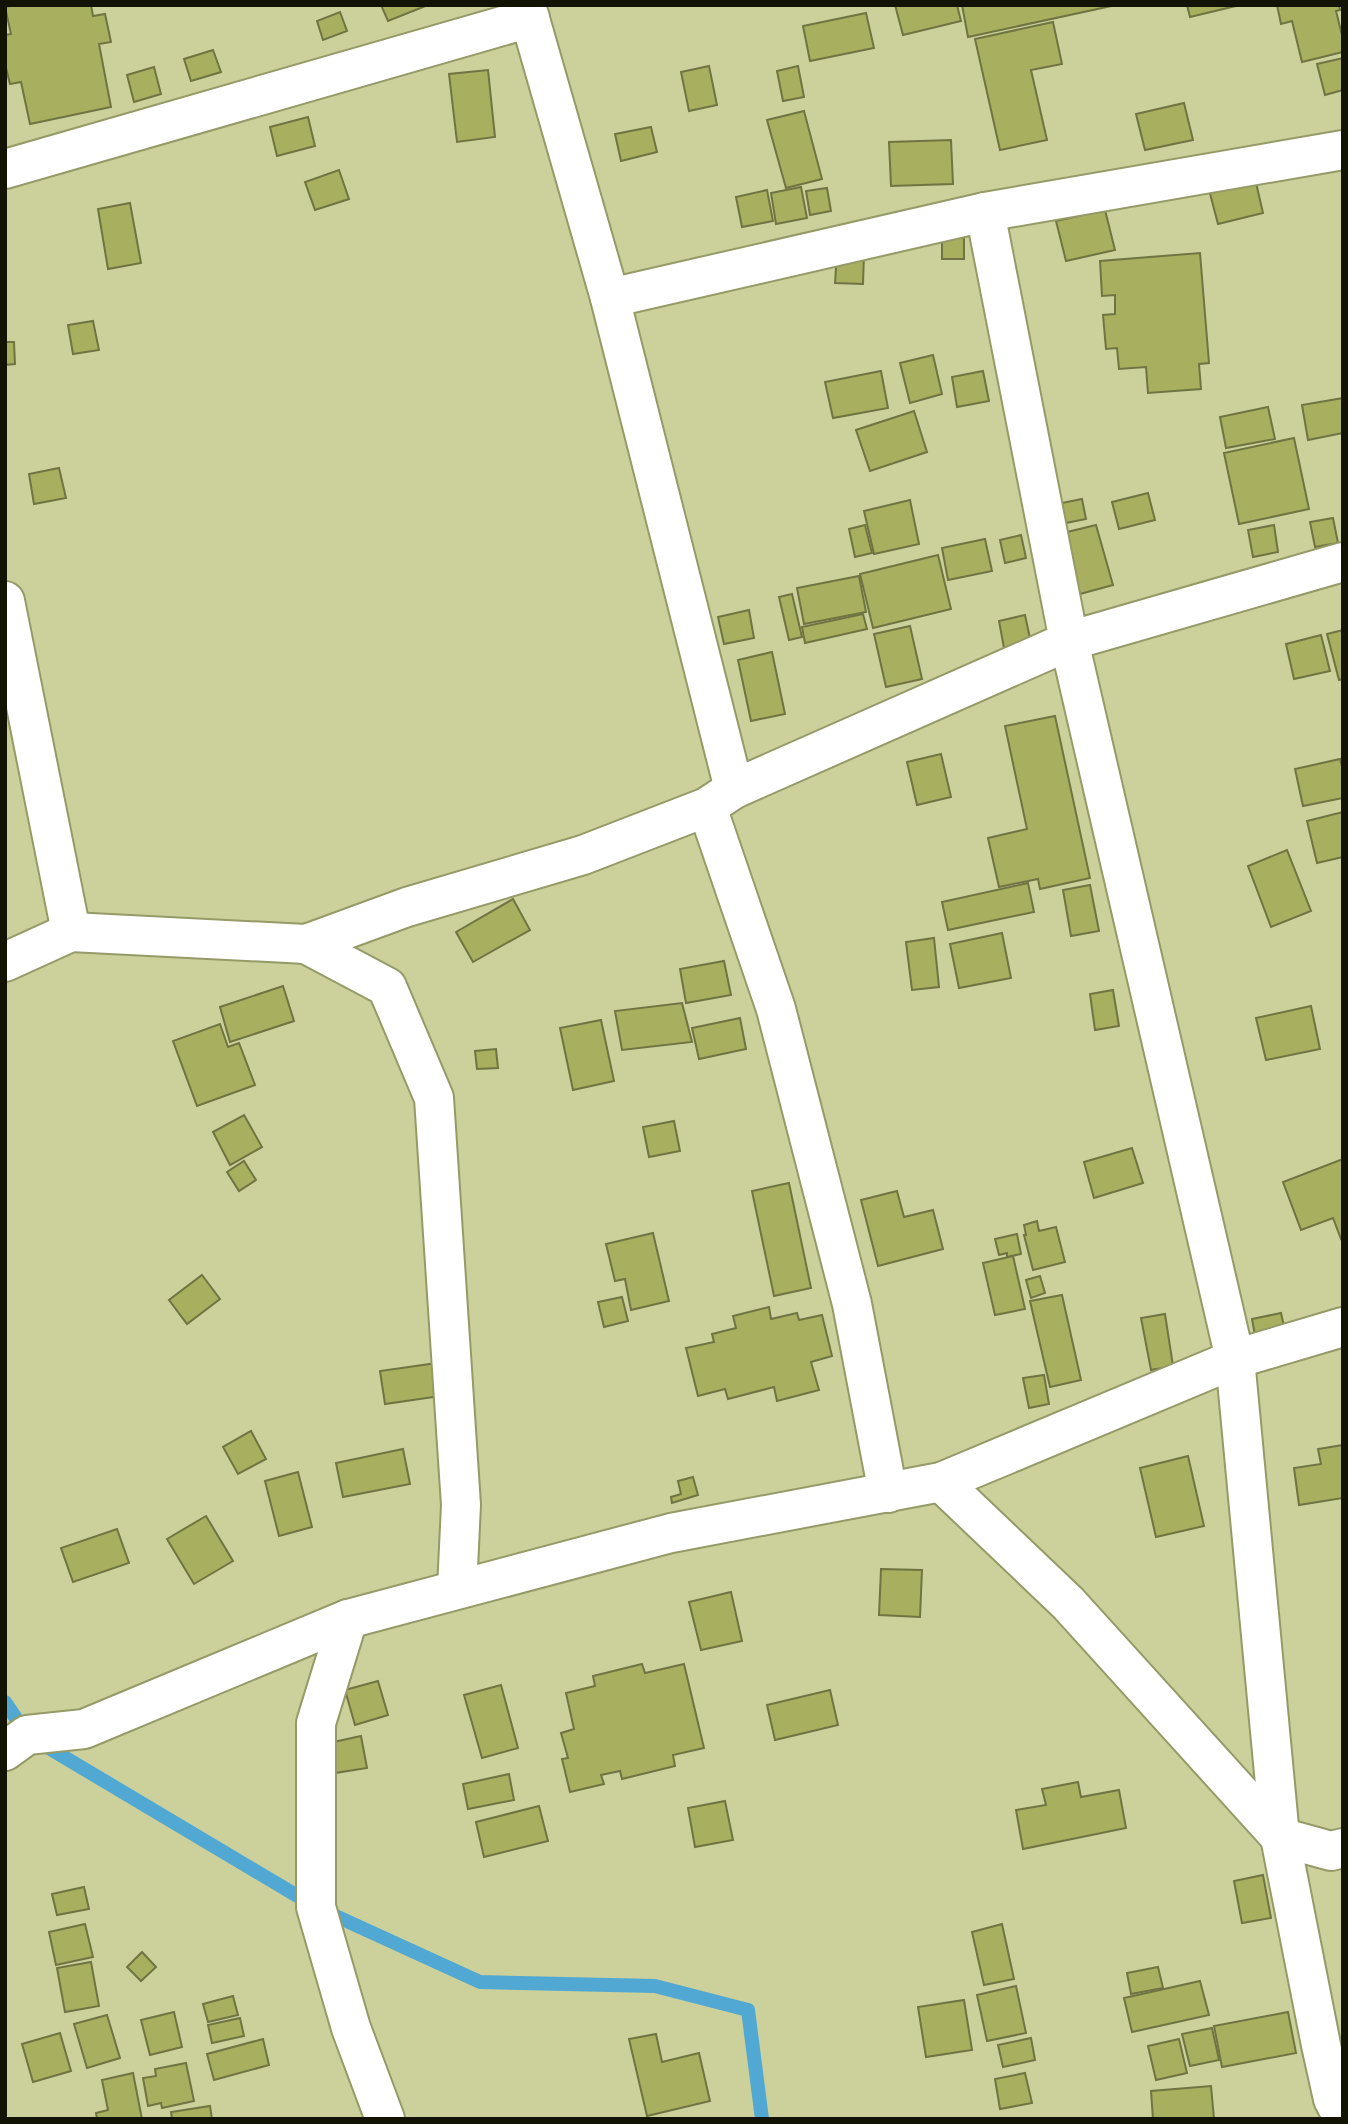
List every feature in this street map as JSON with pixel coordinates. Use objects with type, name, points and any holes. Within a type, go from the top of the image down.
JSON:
[{"type":"street","points":[[5,169],[528,12],[610,298],[721,798],[852,1304],[888,1493]]},
{"type":"street","points":[[610,298],[985,212],[1343,150]]},
{"type":"street","points":[[985,212],[1069,641],[1235,1359],[1280,1837],[1333,2099],[1343,2118]]},
{"type":"street","points":[[5,962],[72,932],[306,944],[407,907],[583,855],[721,798],[1069,641],[1343,562]]},
{"type":"street","points":[[5,601],[72,932]]},
{"type":"street","points":[[306,944],[387,987],[434,1098],[461,1504],[457,1589]]},
{"type":"street","points":[[5,1751],[27,1735],[84,1729],[348,1619],[671,1533],[941,1482],[1235,1359],[1343,1327]]},
{"type":"street","points":[[941,1482],[1068,1603],[1280,1837],[1331,1851],[1343,1848]]},
{"type":"street","points":[[348,1619],[316,1723],[316,1907],[351,2028],[385,2119]]},
{"type":"building","points":[[91,5],[93,16],[105,14],[111,42],[99,44],[111,107],[30,124],[21,82],[10,84],[5,64],[5,35],[11,34],[5,7]]},
{"type":"building","points":[[381,5],[428,5],[388,21]]},
{"type":"building","points":[[895,5],[957,5],[961,21],[903,35]]},
{"type":"building","points":[[962,5],[1116,5],[968,37]]},
{"type":"building","points":[[1187,5],[1240,5],[1190,17]]},
{"type":"building","points":[[1277,5],[1339,5],[1340,10],[1336,11],[1343,39],[1343,52],[1302,62],[1292,21],[1281,24]]},
{"type":"building","points":[[340,12],[347,31],[323,40],[317,21]]},
{"type":"building","points":[[866,13],[874,48],[810,61],[803,26]]},
{"type":"building","points":[[1053,22],[1062,64],[1031,70],[1047,140],[1000,150],[975,39]]},
{"type":"building","points":[[213,50],[221,72],[191,81],[184,59]]},
{"type":"building","points":[[1343,58],[1343,90],[1325,95],[1317,64]]},
{"type":"building","points":[[709,66],[717,105],[689,111],[681,72]]},
{"type":"building","points":[[798,66],[804,97],[783,101],[777,71]]},
{"type":"building","points":[[154,67],[161,94],[134,102],[127,75]]},
{"type":"building","points":[[488,70],[495,137],[457,142],[449,74]]},
{"type":"building","points":[[1184,103],[1193,140],[1145,150],[1136,114]]},
{"type":"building","points":[[804,111],[822,179],[786,188],[767,120]]},
{"type":"building","points":[[308,117],[315,146],[277,156],[270,127]]},
{"type":"building","points":[[651,127],[657,152],[621,161],[615,134]]},
{"type":"building","points":[[951,140],[953,184],[891,186],[889,142]]},
{"type":"building","points":[[339,170],[349,199],[315,210],[305,182]]},
{"type":"building","points":[[1254,174],[1263,213],[1218,224],[1208,186]]},
{"type":"building","points":[[801,187],[807,218],[776,224],[771,193]]},
{"type":"building","points":[[827,188],[831,211],[810,215],[806,191]]},
{"type":"building","points":[[767,190],[773,221],[742,227],[736,197]]},
{"type":"building","points":[[130,203],[141,263],[108,269],[98,209]]},
{"type":"building","points":[[1105,210],[1115,250],[1066,261],[1056,221]]},
{"type":"building","points":[[942,237],[964,238],[964,259],[942,259]]},
{"type":"building","points":[[837,253],[864,254],[863,284],[835,283]]},
{"type":"building","points":[[1200,253],[1209,363],[1199,364],[1201,389],[1148,393],[1146,367],[1119,369],[1117,348],[1106,349],[1103,315],[1115,314],[1115,295],[1102,296],[1100,261]]},
{"type":"building","points":[[93,321],[99,350],[73,354],[68,325]]},
{"type":"building","points":[[5,342],[14,342],[15,364],[5,365]]},
{"type":"building","points":[[933,355],[942,394],[910,403],[900,363]]},
{"type":"building","points":[[881,371],[888,408],[833,418],[825,382]]},
{"type":"building","points":[[983,371],[989,401],[957,407],[952,377]]},
{"type":"building","points":[[1343,398],[1343,433],[1308,440],[1302,405]]},
{"type":"building","points":[[1268,407],[1275,439],[1226,448],[1220,417]]},
{"type":"building","points":[[914,411],[927,452],[870,471],[856,430]]},
{"type":"building","points":[[1294,438],[1309,509],[1239,524],[1224,453]]},
{"type":"building","points":[[59,468],[66,498],[34,504],[29,474]]},
{"type":"building","points":[[1148,493],[1155,520],[1119,529],[1112,502]]},
{"type":"building","points":[[1082,499],[1086,519],[1061,524],[1057,504]]},
{"type":"building","points":[[910,500],[919,544],[874,554],[864,511]]},
{"type":"building","points":[[1333,518],[1338,543],[1315,547],[1310,522]]},
{"type":"building","points":[[865,525],[872,553],[855,557],[849,529]]},
{"type":"building","points":[[1096,525],[1113,585],[1080,594],[1063,533]]},
{"type":"building","points":[[1274,525],[1278,552],[1253,557],[1248,530]]},
{"type":"building","points":[[1021,535],[1026,558],[1005,563],[1000,540]]},
{"type":"building","points":[[985,539],[992,571],[948,580],[942,548]]},
{"type":"building","points":[[938,555],[951,609],[873,628],[860,574]]},
{"type":"building","points":[[859,576],[866,612],[804,624],[797,588]]},
{"type":"building","points":[[792,594],[802,637],[789,640],[779,597]]},
{"type":"building","points":[[749,610],[754,638],[724,644],[718,617]]},
{"type":"building","points":[[863,614],[867,629],[805,643],[802,627]]},
{"type":"building","points":[[1025,615],[1031,643],[1004,648],[999,621]]},
{"type":"building","points":[[910,626],[922,679],[886,687],[874,634]]},
{"type":"building","points":[[1343,630],[1343,679],[1339,680],[1327,634]]},
{"type":"building","points":[[1321,635],[1330,671],[1294,679],[1286,644]]},
{"type":"building","points":[[772,652],[785,714],[751,721],[738,660]]},
{"type":"building","points":[[1055,716],[1090,878],[1040,889],[1038,879],[999,887],[988,838],[1027,829],[1005,726]]},
{"type":"building","points":[[941,754],[951,797],[917,805],[907,762]]},
{"type":"building","points":[[1340,759],[1343,770],[1343,798],[1303,806],[1295,769]]},
{"type":"building","points":[[1343,812],[1343,857],[1317,863],[1307,821]]},
{"type":"building","points":[[1287,850],[1311,911],[1271,927],[1248,866]]},
{"type":"building","points":[[1028,883],[1034,912],[948,930],[942,902]]},
{"type":"building","points":[[1090,885],[1099,931],[1071,936],[1063,890]]},
{"type":"building","points":[[513,899],[530,930],[473,962],[456,932]]},
{"type":"building","points":[[1002,933],[1011,978],[959,988],[950,944]]},
{"type":"building","points":[[934,938],[939,987],[912,990],[906,942]]},
{"type":"building","points":[[724,961],[731,995],[686,1003],[680,969]]},
{"type":"building","points":[[283,986],[294,1021],[230,1042],[220,1007]]},
{"type":"building","points":[[1113,990],[1119,1026],[1095,1030],[1090,994]]},
{"type":"building","points":[[682,1003],[692,1042],[622,1050],[615,1011]]},
{"type":"building","points":[[1311,1006],[1320,1049],[1266,1060],[1256,1018]]},
{"type":"building","points":[[740,1018],[746,1049],[699,1059],[692,1028]]},
{"type":"building","points":[[601,1020],[614,1081],[573,1090],[560,1028]]},
{"type":"building","points":[[220,1024],[228,1047],[239,1043],[255,1085],[197,1106],[173,1041]]},
{"type":"building","points":[[496,1049],[498,1068],[477,1069],[475,1051]]},
{"type":"building","points":[[244,1115],[262,1147],[230,1165],[213,1132]]},
{"type":"building","points":[[674,1121],[680,1151],[649,1157],[643,1127]]},
{"type":"building","points":[[1132,1148],[1143,1183],[1094,1198],[1084,1162]]},
{"type":"building","points":[[1343,1159],[1343,1238],[1341,1239],[1333,1218],[1301,1230],[1283,1182]]},
{"type":"building","points":[[244,1161],[256,1180],[239,1191],[227,1172]]},
{"type":"building","points":[[789,1183],[811,1288],[774,1296],[752,1191]]},
{"type":"building","points":[[897,1191],[904,1217],[933,1210],[943,1249],[878,1266],[861,1200]]},
{"type":"building","points":[[1037,1221],[1039,1231],[1056,1227],[1065,1262],[1033,1270],[1024,1225]]},
{"type":"building","points":[[653,1233],[669,1301],[631,1310],[625,1279],[615,1281],[606,1244]]},
{"type":"building","points":[[1017,1234],[1021,1254],[1007,1257],[1007,1253],[999,1255],[995,1239]]},
{"type":"building","points":[[1013,1256],[1025,1309],[995,1315],[983,1263]]},
{"type":"building","points":[[202,1275],[220,1299],[187,1324],[169,1300]]},
{"type":"building","points":[[1040,1276],[1045,1293],[1031,1298],[1026,1280]]},
{"type":"building","points":[[1062,1295],[1081,1380],[1050,1387],[1030,1301]]},
{"type":"building","points":[[622,1297],[628,1321],[604,1327],[598,1302]]},
{"type":"building","points":[[769,1307],[771,1319],[797,1313],[799,1320],[822,1315],[832,1356],[811,1362],[819,1390],[777,1401],[774,1387],[728,1399],[725,1389],[698,1396],[686,1348],[714,1342],[712,1334],[736,1328],[733,1316]]},
{"type":"building","points":[[1281,1313],[1286,1335],[1256,1341],[1252,1319]]},
{"type":"building","points":[[1165,1314],[1173,1366],[1151,1370],[1141,1318]]},
{"type":"building","points":[[437,1363],[441,1396],[385,1404],[380,1371]]},
{"type":"building","points":[[1044,1375],[1049,1404],[1029,1408],[1023,1378]]},
{"type":"building","points":[[251,1431],[266,1459],[238,1474],[223,1447]]},
{"type":"building","points":[[1343,1445],[1343,1498],[1299,1505],[1294,1468],[1321,1464],[1318,1449]]},
{"type":"building","points":[[403,1449],[410,1484],[343,1497],[336,1463]]},
{"type":"building","points":[[1188,1456],[1204,1526],[1156,1537],[1140,1468]]},
{"type":"building","points":[[298,1472],[312,1527],[279,1536],[265,1481]]},
{"type":"building","points":[[693,1477],[698,1495],[672,1503],[671,1497],[681,1494],[678,1481]]},
{"type":"building","points":[[206,1516],[233,1561],[194,1584],[167,1539]]},
{"type":"building","points":[[117,1529],[129,1563],[73,1582],[61,1548]]},
{"type":"building","points":[[881,1569],[922,1570],[920,1617],[879,1615]]},
{"type":"building","points":[[731,1592],[742,1641],[701,1650],[689,1602]]},
{"type":"building","points":[[642,1664],[645,1673],[684,1664],[704,1748],[673,1755],[675,1766],[622,1779],[620,1771],[601,1775],[604,1784],[570,1792],[562,1759],[568,1758],[561,1733],[574,1729],[566,1693],[595,1686],[593,1676]]},
{"type":"building","points":[[378,1681],[388,1715],[355,1725],[345,1690]]},
{"type":"building","points":[[501,1685],[518,1748],[482,1758],[464,1695]]},
{"type":"building","points":[[830,1690],[838,1725],[775,1740],[767,1705]]},
{"type":"building","points":[[361,1736],[367,1768],[335,1773],[329,1743]]},
{"type":"building","points":[[509,1774],[514,1800],[468,1809],[463,1784]]},
{"type":"building","points":[[1078,1782],[1081,1797],[1119,1790],[1126,1828],[1023,1849],[1016,1810],[1046,1805],[1042,1789]]},
{"type":"building","points":[[725,1801],[733,1840],[695,1847],[688,1808]]},
{"type":"building","points":[[539,1806],[548,1841],[484,1857],[476,1822]]},
{"type":"building","points":[[1263,1875],[1271,1918],[1242,1923],[1234,1881]]},
{"type":"building","points":[[84,1887],[89,1909],[57,1915],[52,1894]]},
{"type":"building","points":[[85,1924],[93,1957],[56,1965],[49,1932]]},
{"type":"building","points":[[1002,1924],[1014,1979],[984,1985],[972,1932]]},
{"type":"building","points":[[142,1952],[156,1967],[141,1981],[127,1967]]},
{"type":"building","points":[[91,1962],[99,2006],[65,2012],[57,1968]]},
{"type":"building","points":[[1158,1967],[1163,1988],[1131,1994],[1127,1973]]},
{"type":"building","points":[[1200,1981],[1209,2015],[1132,2032],[1124,1998]]},
{"type":"building","points":[[1016,1986],[1026,2033],[987,2041],[977,1995]]},
{"type":"building","points":[[233,1996],[238,2015],[208,2022],[203,2004]]},
{"type":"building","points":[[964,2000],[972,2050],[926,2057],[918,2007]]},
{"type":"building","points":[[174,2012],[182,2047],[150,2055],[141,2020]]},
{"type":"building","points":[[1288,2012],[1296,2053],[1222,2067],[1214,2026]]},
{"type":"building","points":[[107,2015],[120,2058],[87,2068],[74,2024]]},
{"type":"building","points":[[240,2018],[244,2036],[212,2043],[208,2025]]},
{"type":"building","points":[[1212,2028],[1219,2060],[1190,2066],[1182,2034]]},
{"type":"building","points":[[60,2033],[71,2071],[33,2082],[22,2044]]},
{"type":"building","points":[[656,2034],[662,2062],[699,2053],[710,2101],[647,2116],[629,2039]]},
{"type":"building","points":[[1031,2038],[1035,2060],[1003,2067],[998,2045]]},
{"type":"building","points":[[263,2039],[269,2065],[214,2080],[207,2054]]},
{"type":"building","points":[[1179,2039],[1187,2073],[1156,2080],[1148,2046]]},
{"type":"building","points":[[186,2063],[194,2101],[162,2108],[161,2103],[148,2106],[143,2078],[156,2076],[155,2069]]},
{"type":"building","points":[[133,2073],[142,2119],[97,2119],[96,2113],[108,2110],[102,2080]]},
{"type":"building","points":[[1025,2073],[1032,2103],[1000,2109],[995,2079]]},
{"type":"building","points":[[1211,2086],[1214,2119],[1153,2119],[1151,2091]]},
{"type":"building","points":[[210,2106],[212,2119],[172,2119],[171,2112]]},
{"type":"waterway","points":[[5,1702],[27,1735],[316,1907],[480,1982],[655,1986],[748,2010],[762,2119]]}]
